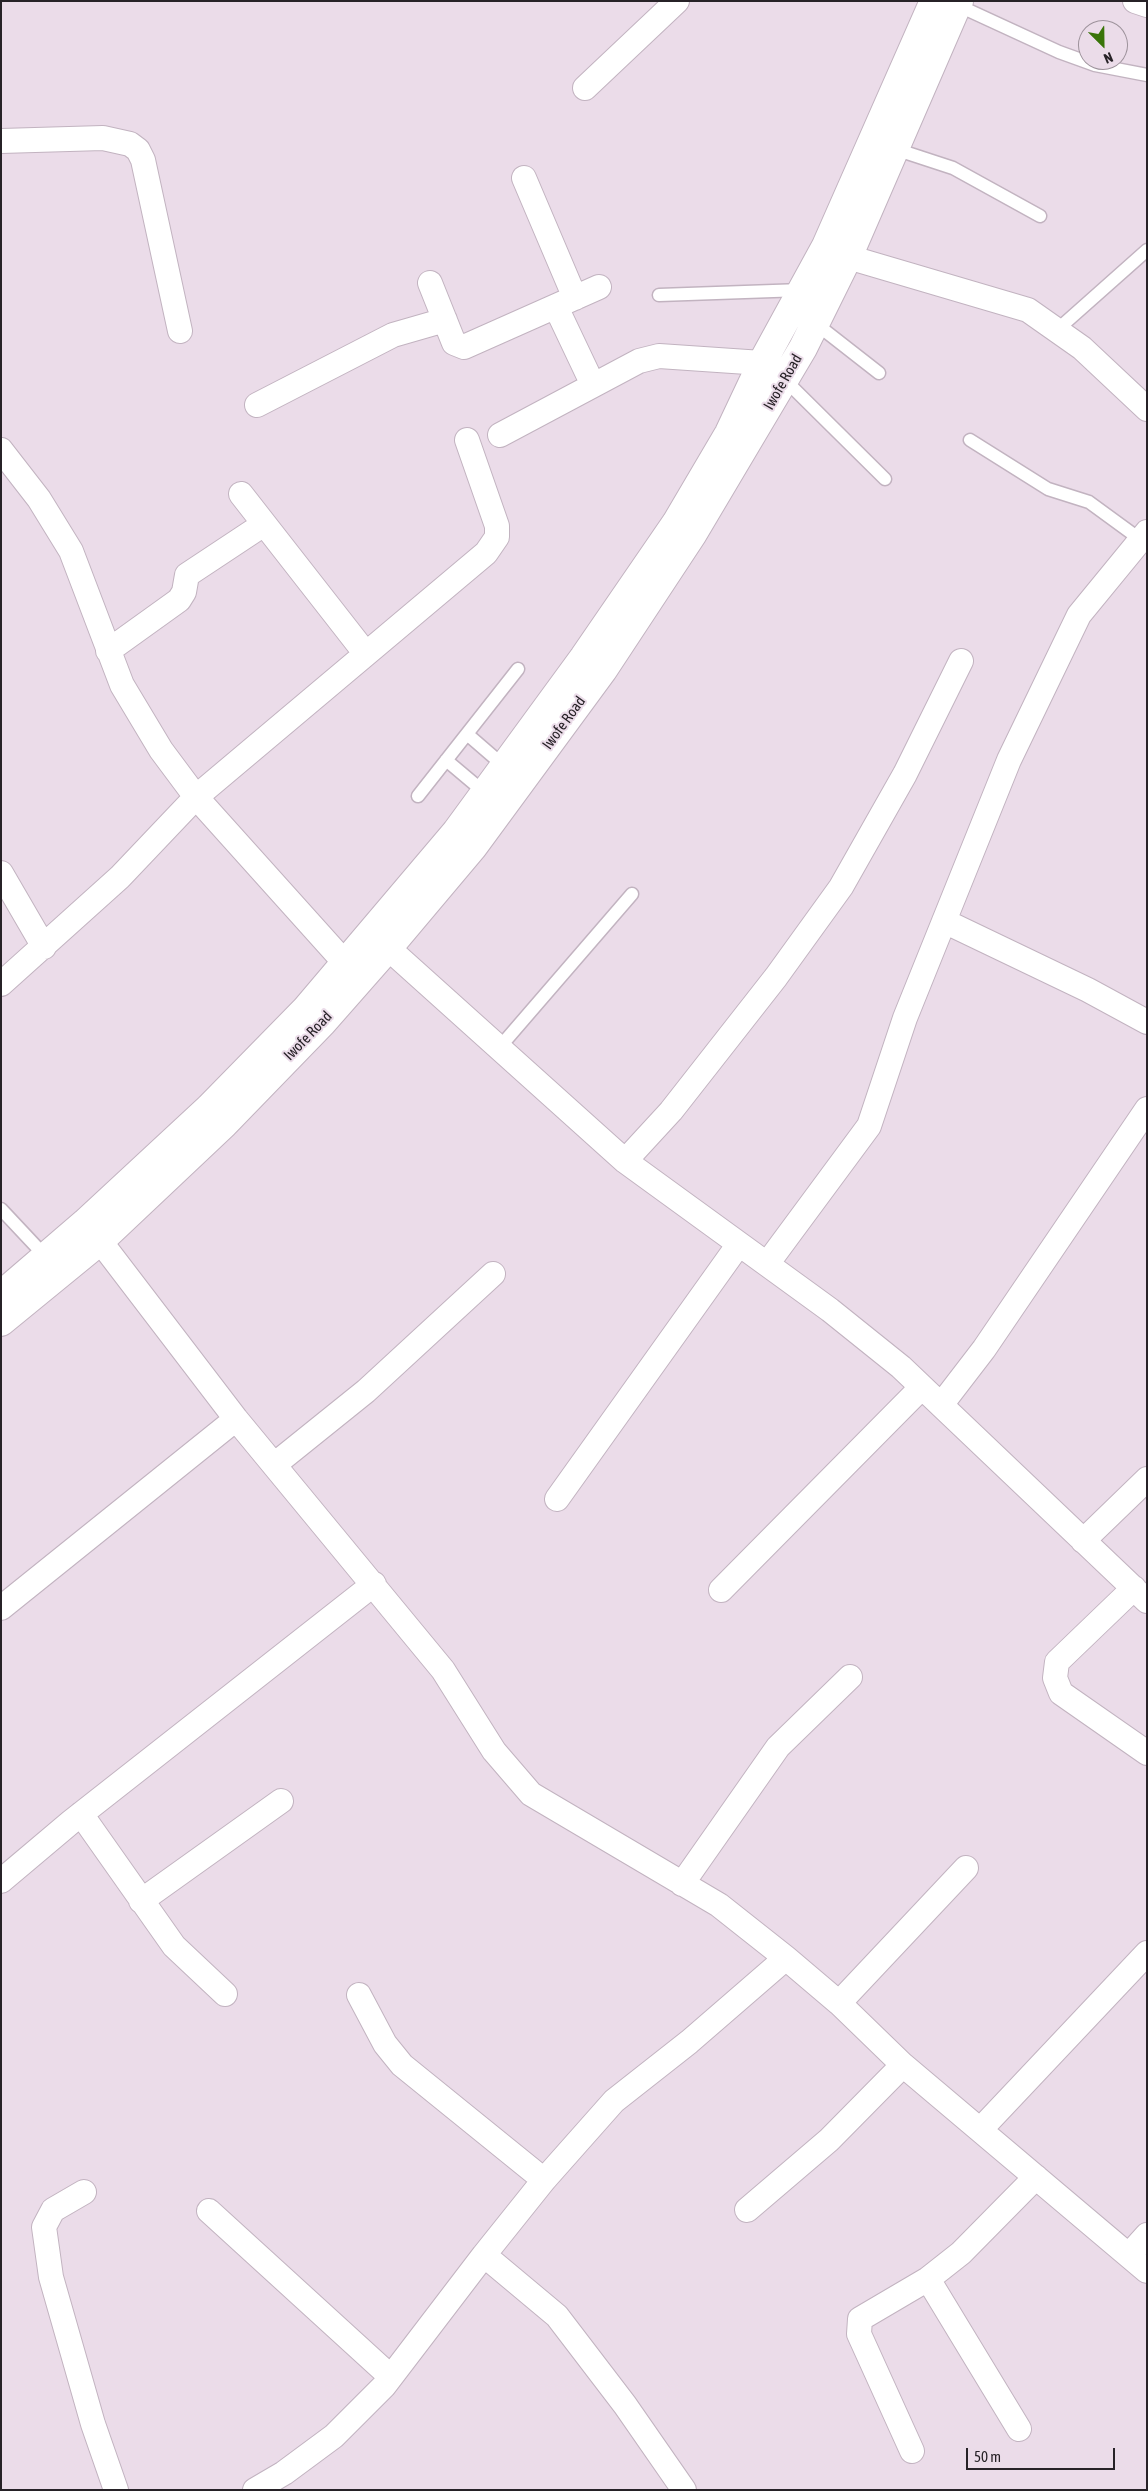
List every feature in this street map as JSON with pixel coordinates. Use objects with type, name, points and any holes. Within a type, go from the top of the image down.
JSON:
[{"type":"street","points":[[585,88],[677,1]]},
{"type":"street","points":[[1135,1],[1147,5]]},
{"type":"street","name":"Iwofe Road","points":[[1,1322],[100,1241],[224,1124],[322,1023],[388,948],[473,846],[603,670],[692,535],[785,380],[815,323],[848,257],[895,149],[950,3]]},
{"type":"street","name":"Iwofe Road","points":[[1,1295],[46,1257],[208,1108],[306,1009],[456,832],[584,656],[676,523],[729,433],[762,363],[826,246],[950,3]]},
{"type":"street","points":[[1,141],[103,138],[130,144],[138,150],[142,160],[180,331]]},
{"type":"street","points":[[524,178],[592,385]]},
{"type":"street","points":[[848,257],[1028,310],[1082,348],[1147,409]]},
{"type":"street","points":[[430,283],[454,343],[464,347],[599,287]]},
{"type":"street","points":[[257,405],[392,335],[445,320]]},
{"type":"street","points":[[500,435],[638,360],[659,356],[762,363]]},
{"type":"street","points":[[1,984],[120,877],[196,797],[486,553],[497,537],[493,512],[467,440]]},
{"type":"street","points":[[1,450],[39,499],[71,551],[122,685],[161,750],[196,797],[346,964]]},
{"type":"street","points":[[241,494],[366,654]]},
{"type":"street","points":[[108,651],[179,600],[184,592],[187,575],[264,524]]},
{"type":"street","points":[[767,1264],[869,1126],[904,1018],[1009,760],[1079,615],[1144,536]]},
{"type":"street","points":[[625,1161],[671,1111],[776,978],[841,887],[905,774],[961,661]]},
{"type":"street","points":[[1,873],[44,947]]},
{"type":"street","points":[[944,921],[1088,990],[1147,1022]]},
{"type":"street","points":[[388,948],[625,1161],[830,1310],[922,1387],[1140,1594],[1057,1662],[1055,1678],[1061,1693],[1147,1753]]},
{"type":"street","points":[[941,1405],[984,1349],[1147,1109]]},
{"type":"street","points":[[100,1241],[236,1419],[443,1670],[494,1751],[531,1794],[719,1905],[839,2003],[903,2065],[1147,2271]]},
{"type":"street","points":[[558,1499],[739,1244]]},
{"type":"street","points":[[274,1465],[366,1391],[493,1274]]},
{"type":"street","points":[[721,1590],[922,1387]]},
{"type":"street","points":[[1,1608],[236,1419]]},
{"type":"street","points":[[1083,1541],[1147,1479]]},
{"type":"street","points":[[1,1881],[81,1814],[374,1584]]},
{"type":"street","points":[[682,1884],[778,1747],[850,1677]]},
{"type":"street","points":[[141,1902],[281,1801]]},
{"type":"street","points":[[81,1814],[141,1902],[174,1946],[225,1994]]},
{"type":"street","points":[[839,2003],[966,1868]]},
{"type":"street","points":[[980,2130],[1147,1953]]},
{"type":"street","points":[[256,2490],[284,2473],[334,2436],[391,2377],[544,2180],[614,2101],[689,2042],[786,1958]]},
{"type":"street","points":[[359,1995],[385,2044],[402,2065],[544,2180]]},
{"type":"street","points":[[747,2210],[829,2140],[903,2065]]},
{"type":"street","points":[[912,2451],[859,2334],[860,2319],[928,2279],[961,2254],[1036,2178]]},
{"type":"street","points":[[84,2192],[52,2210],[44,2226],[51,2277],[92,2424],[116,2490]]},
{"type":"street","points":[[209,2211],[391,2377]]},
{"type":"street","points":[[1129,2255],[1147,2235]]},
{"type":"street","points":[[484,2255],[557,2316],[625,2405],[675,2487]]},
{"type":"street","points":[[928,2279],[1019,2429]]},
{"type":"lane","points":[[950,3],[1059,52],[1095,65],[1147,75]]},
{"type":"lane","points":[[895,149],[953,168],[1040,216]]},
{"type":"lane","points":[[1057,330],[1147,250]]},
{"type":"lane","points":[[659,295],[802,290]]},
{"type":"lane","points":[[815,323],[879,373]]},
{"type":"lane","points":[[785,380],[885,479]]},
{"type":"lane","points":[[970,440],[1048,489],[1089,502],[1144,536]]},
{"type":"lane","points":[[418,796],[518,669]]},
{"type":"lane","points":[[466,734],[504,766]]},
{"type":"lane","points":[[446,760],[484,792]]},
{"type":"lane","points":[[499,1048],[632,894]]},
{"type":"lane","points":[[1,1209],[46,1257]]}]
